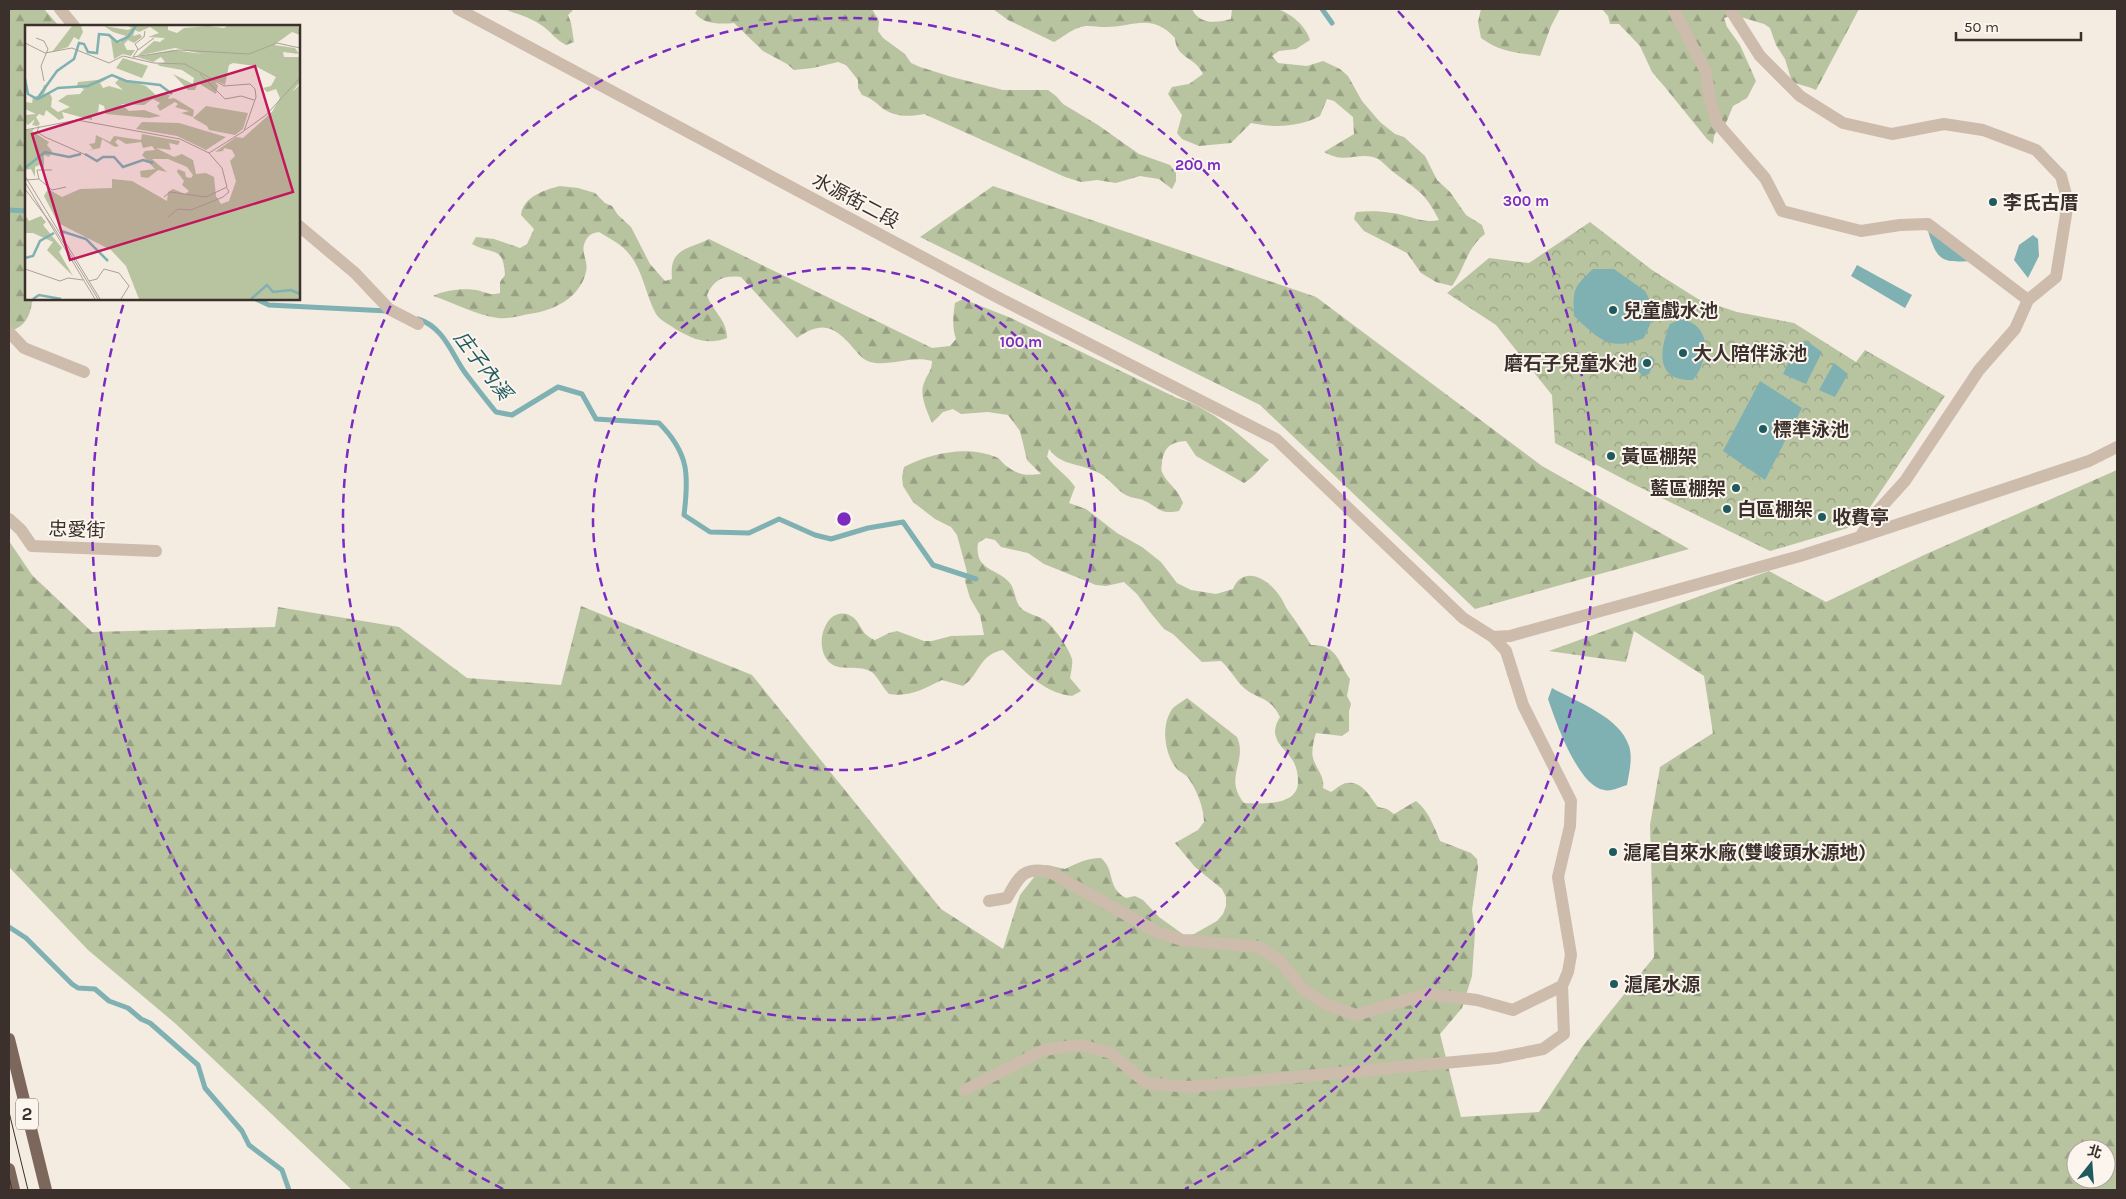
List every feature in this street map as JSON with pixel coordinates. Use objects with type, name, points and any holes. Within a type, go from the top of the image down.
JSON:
[{"type":"main road","name":"2","points":[[9,1039],[46,1190]]},
{"type":"main road","points":[[9,1169],[14,1190]]},
{"type":"street","points":[[60,9],[73,25]]},
{"type":"street","name":"水源街二段","points":[[458,9],[997,297],[1276,439],[1463,618],[1493,636]]},
{"type":"street","points":[[1673,9],[1706,72],[1716,123],[1765,178],[1782,211],[1861,231],[1900,225],[1928,224],[2028,300]]},
{"type":"street","points":[[1730,9],[1760,56],[1800,96],[1843,123],[1892,134],[1944,124],[1983,130],[2036,150],[2061,176],[2068,202],[2056,277],[2028,300],[2015,329],[1979,370],[1905,481],[1875,514],[1860,537]]},
{"type":"street","points":[[300,227],[355,273],[389,309],[418,324]]},
{"type":"street","points":[[9,332],[24,348],[84,372]]},
{"type":"street","points":[[1493,636],[1510,636],[1800,556],[2089,461],[2117,447]]},
{"type":"street","name":"忠愛街","points":[[9,519],[22,530],[32,546],[156,551]]},
{"type":"street","points":[[965,1090],[1044,1050],[1080,1045],[1111,1053],[1146,1083],[1189,1087],[1496,1058],[1543,1049],[1564,1034],[1562,986],[1568,972],[1570,955],[1558,877],[1570,826],[1571,801],[1523,705],[1506,651],[1493,636]]},
{"type":"street","points":[[989,901],[1007,898],[1023,873],[1035,868],[1050,872],[1157,932],[1182,940],[1259,947],[1280,961],[1303,989],[1325,1004],[1356,1015],[1427,994],[1477,1000],[1513,1010],[1562,986]]},
{"type":"green space","points":[[9,9],[44,9],[58,25],[25,25],[25,300],[35,300],[32,302],[30,312],[25,321],[19,327],[9,331]]},
{"type":"green space","points":[[504,9],[574,9],[568,15],[574,42],[566,45],[535,21]]},
{"type":"green space","points":[[698,9],[872,9],[879,21],[878,31],[883,38],[905,54],[911,63],[952,77],[1003,90],[1048,90],[1063,104],[1098,125],[1139,154],[1170,165],[1176,173],[1176,181],[1172,189],[1159,179],[1140,176],[1116,183],[1097,180],[1081,182],[1065,177],[924,114],[913,116],[887,111],[862,95],[858,88],[858,80],[846,65],[838,62],[794,70],[763,51],[734,23],[708,22],[695,13]]},
{"type":"green space","points":[[993,9],[1192,9],[1199,18],[1209,22],[1231,19],[1232,9],[1276,9],[1292,16],[1305,30],[1310,40],[1296,49],[1279,51],[1272,56],[1278,63],[1307,66],[1323,61],[1340,69],[1348,76],[1362,101],[1380,122],[1395,134],[1404,137],[1425,156],[1437,180],[1450,192],[1466,215],[1482,225],[1485,234],[1470,251],[1452,286],[1436,282],[1421,273],[1407,253],[1364,231],[1354,219],[1356,212],[1374,211],[1388,212],[1427,221],[1439,220],[1424,196],[1378,159],[1367,156],[1344,158],[1324,152],[1354,134],[1353,117],[1334,101],[1327,99],[1320,116],[1312,120],[1278,126],[1251,123],[1231,143],[1199,146],[1182,139],[1177,133],[1182,115],[1168,94],[1172,87],[1189,84],[1203,74],[1200,68],[1182,54],[1176,45],[1175,38],[1167,30],[1150,23],[1105,27],[1085,26],[1072,31],[1054,42],[1008,20]]},
{"type":"green space","points":[[1481,9],[1560,9],[1551,26],[1540,56],[1502,49],[1481,38],[1478,22]]},
{"type":"green space","points":[[1602,9],[1859,9],[1816,90],[1792,82],[1785,59],[1776,45],[1770,28],[1764,24],[1734,15],[1724,18],[1727,27],[1740,45],[1756,81],[1747,98],[1733,106],[1726,123],[1719,127],[1714,136],[1713,144],[1652,72],[1640,46],[1619,24],[1610,24],[1608,16]]},
{"type":"green space","points":[[560,186],[578,188],[595,193],[605,203],[612,206],[618,215],[631,227],[650,264],[665,281],[672,279],[673,261],[681,252],[709,239],[932,348],[950,346],[956,339],[953,321],[955,303],[963,299],[1011,318],[1203,409],[1226,424],[1269,460],[1244,483],[1196,456],[1186,441],[1172,444],[1164,453],[1162,471],[1183,503],[1179,511],[1167,512],[1143,500],[1126,495],[1101,474],[1065,461],[1049,449],[1047,457],[1075,487],[1069,503],[1086,509],[1117,533],[1142,547],[1161,562],[1177,583],[1191,590],[1216,594],[1233,589],[1243,577],[1249,576],[1262,579],[1274,589],[1311,645],[1327,648],[1332,651],[1350,679],[1347,696],[1351,704],[1349,731],[1342,736],[1316,733],[1314,739],[1312,755],[1322,776],[1323,788],[1331,792],[1340,785],[1357,784],[1365,790],[1378,807],[1387,809],[1394,814],[1416,801],[1433,824],[1440,841],[1471,853],[1477,859],[1478,868],[1472,910],[1475,932],[1472,976],[1462,1008],[1440,1034],[1461,1117],[1539,1112],[1582,1047],[1654,957],[1650,825],[1660,767],[1713,733],[1704,676],[1634,631],[1626,662],[1549,651],[1769,571],[1826,602],[1924,555],[2117,470],[2117,1190],[352,1190],[176,1024],[88,950],[9,867],[9,541],[32,575],[92,632],[275,627],[278,607],[399,627],[467,678],[561,685],[581,606],[752,675],[941,909],[1003,949],[1020,895],[1035,876],[1047,865],[1065,869],[1086,860],[1101,858],[1106,863],[1113,884],[1120,894],[1126,898],[1135,896],[1143,900],[1159,917],[1184,935],[1194,934],[1217,921],[1223,914],[1226,906],[1226,897],[1222,889],[1195,867],[1175,843],[1198,830],[1204,822],[1203,811],[1197,794],[1188,777],[1177,769],[1169,756],[1165,738],[1165,730],[1170,713],[1174,707],[1187,698],[1237,737],[1240,754],[1235,777],[1238,794],[1244,803],[1278,802],[1293,795],[1297,789],[1298,778],[1293,760],[1279,743],[1276,736],[1275,728],[1280,717],[1276,710],[1267,701],[1252,694],[1241,685],[1221,661],[1202,662],[1173,634],[1164,629],[1137,594],[1124,582],[1106,586],[1096,585],[1044,564],[1028,553],[1001,547],[995,540],[986,538],[978,543],[979,559],[988,568],[1009,582],[1022,609],[1043,619],[1055,631],[1072,659],[1070,678],[1081,691],[1072,696],[1051,690],[1034,679],[1003,650],[989,656],[969,682],[963,686],[942,680],[917,692],[897,695],[889,694],[875,675],[868,670],[839,667],[829,662],[824,655],[822,637],[829,620],[835,615],[851,616],[857,621],[866,635],[875,640],[897,631],[924,641],[951,636],[984,635],[980,615],[970,598],[965,581],[967,572],[957,535],[951,527],[935,519],[913,502],[903,486],[902,477],[904,467],[914,462],[949,452],[961,451],[985,453],[996,457],[1018,473],[1041,474],[1027,460],[1020,431],[1008,415],[988,412],[961,414],[953,409],[943,412],[932,423],[922,393],[932,361],[917,359],[885,363],[870,362],[860,355],[842,336],[829,328],[814,329],[797,338],[741,277],[720,279],[713,285],[707,295],[725,326],[727,338],[705,341],[684,334],[657,316],[638,268],[627,251],[599,232],[590,235],[585,242],[583,250],[587,268],[578,289],[564,302],[547,310],[514,317],[498,318],[473,312],[433,296],[460,289],[471,289],[491,294],[500,293],[500,282],[505,275],[502,259],[496,252],[479,248],[472,244],[476,237],[494,239],[520,248],[527,244],[534,229],[521,215],[526,203],[541,192]]},
{"type":"green space","points":[[993,186],[1316,297],[1542,466],[1689,549],[1475,609],[1260,405],[920,237]]},
{"type":"green space","points":[[1590,222],[1652,270],[1698,299],[1737,312],[1794,323],[1856,362],[1865,350],[1945,396],[1858,525],[1770,551],[1629,482],[1555,443],[1552,395],[1496,325],[1447,293],[1489,258],[1529,263]]},
{"type":"water","points":[[1928,231],[1975,261],[1949,261],[1943,259],[1935,250]]},
{"type":"water","points":[[2033,235],[2038,239],[2039,256],[2028,278],[2014,260],[2019,245]]},
{"type":"water","points":[[1857,265],[1912,295],[1905,308],[1851,276]]},
{"type":"water","name":"兒童戲水池","points":[[1593,269],[1614,269],[1645,291],[1652,304],[1652,320],[1644,338],[1622,344],[1605,341],[1574,316],[1574,294],[1581,281]]},
{"type":"water","name":"大人陪伴泳池","points":[[1681,319],[1699,328],[1705,344],[1702,363],[1693,380],[1681,379],[1672,375],[1666,370],[1663,362],[1662,354],[1670,324]]},
{"type":"water","points":[[1798,342],[1808,342],[1822,352],[1806,384],[1783,374]]},
{"type":"water","name":"磨石子兒童水池","points":[[1651,356],[1655,360],[1649,374],[1643,376],[1637,370],[1641,358]]},
{"type":"water","points":[[1834,363],[1848,374],[1835,397],[1819,390]]},
{"type":"water","name":"標準泳池","points":[[1760,381],[1802,408],[1765,480],[1723,451]]},
{"type":"water","points":[[1552,688],[1596,711],[1617,727],[1624,736],[1631,755],[1627,785],[1613,790],[1604,790],[1594,786],[1585,777],[1569,752],[1556,722],[1548,699]]},
{"type":"waterway","points":[[1322,9],[1332,23]]},
{"type":"waterway","name":"庄子內溪","points":[[9,210],[25,211]]},
{"type":"waterway","name":"庄子內溪","points":[[258,300],[269,305],[388,311]]},
{"type":"waterway","name":"庄子內溪","points":[[418,319],[434,328],[447,342],[466,374],[496,412],[512,415],[558,387],[582,394],[596,419],[659,423],[676,444],[685,465],[684,515],[710,532],[749,533],[779,519],[815,535],[831,539],[868,528],[903,522],[933,565],[976,579]]},
{"type":"waterway","points":[[9,927],[26,938],[72,984],[78,988],[95,989],[109,1001],[128,1008],[141,1019],[150,1023],[198,1065],[205,1088],[242,1131],[249,1145],[282,1170],[289,1190]]},
{"type":"tram line","points":[[9,1112],[28,1190]]},
{"type":"tram line","points":[[9,1176],[12,1190]]},
{"type":"place","name":"李氏古厝","points":[[1993,202]]},
{"type":"place","name":"兒童戲水池","points":[[1613,310]]},
{"type":"place","name":"大人陪伴泳池","points":[[1683,353]]},
{"type":"place","name":"磨石子兒童水池","points":[[1647,363]]},
{"type":"place","name":"標準泳池","points":[[1763,429]]},
{"type":"place","name":"黃區棚架","points":[[1611,456]]},
{"type":"place","name":"藍區棚架","points":[[1736,488]]},
{"type":"place","name":"白區棚架","points":[[1727,509]]},
{"type":"place","name":"收費亭","points":[[1822,517]]},
{"type":"place","name":"滬尾自來水廠(雙峻頭水源地)","points":[[1613,852]]},
{"type":"place","name":"滬尾水源","points":[[1614,984]]}]
